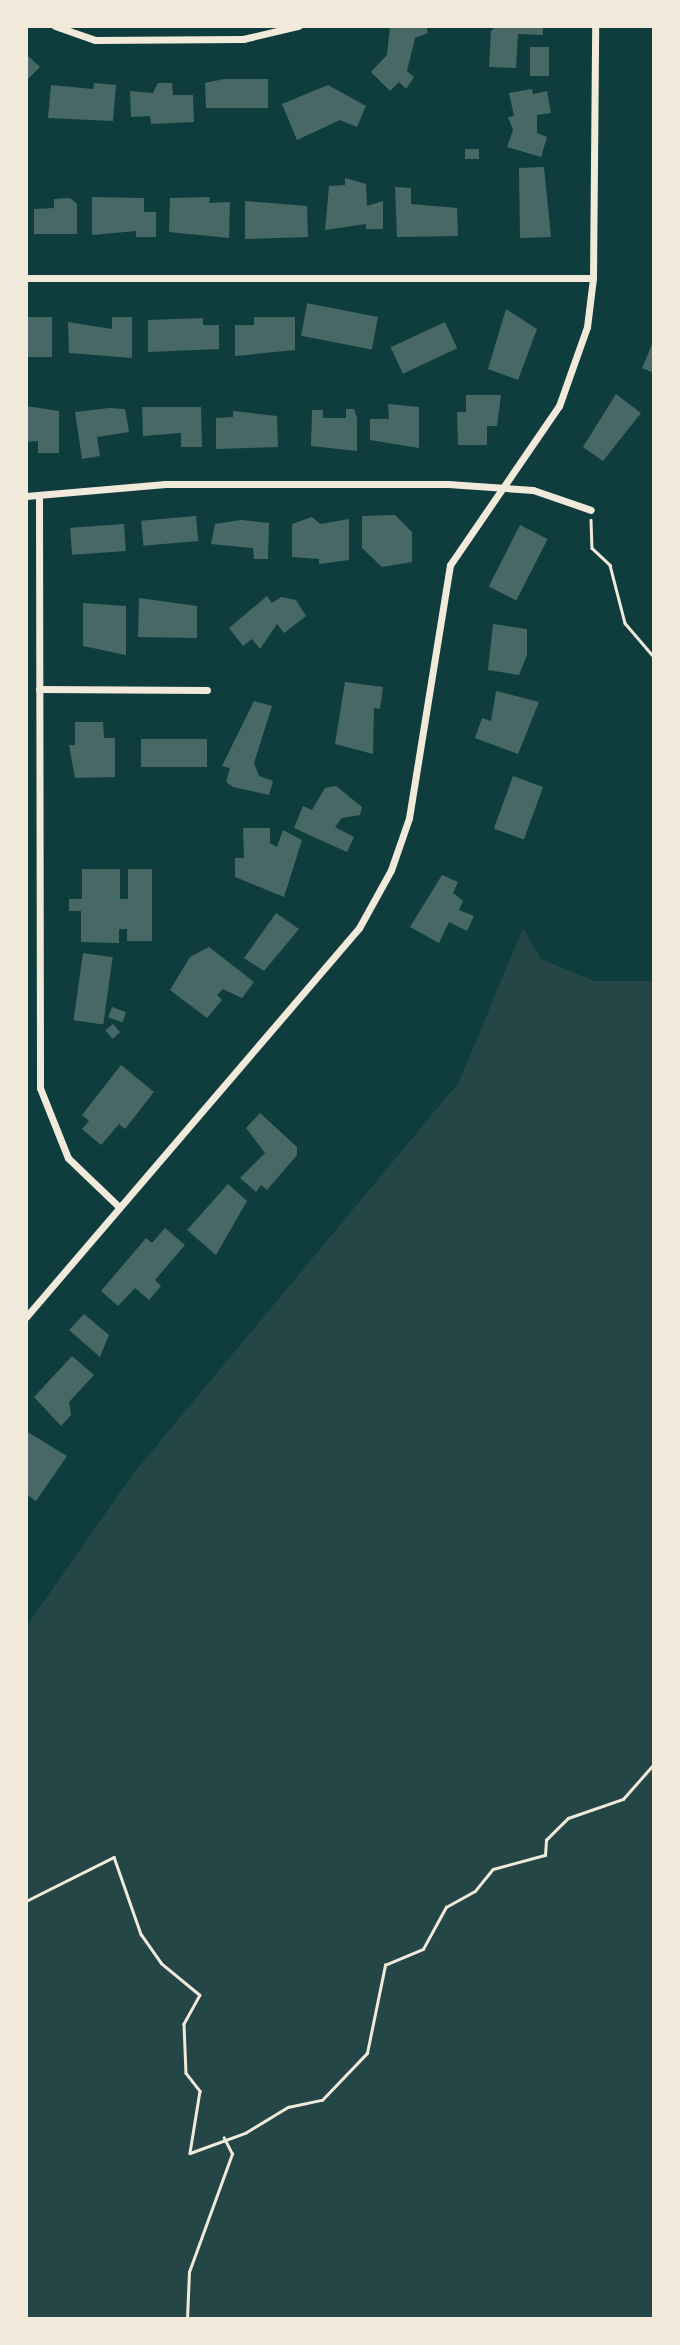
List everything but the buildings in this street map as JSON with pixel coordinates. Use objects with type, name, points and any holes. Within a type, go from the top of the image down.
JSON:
[{"type":"street","points":[[55,26],[70,36],[108,40],[253,39],[298,26]]},
{"type":"street","points":[[26,1317],[117,1205],[346,944],[383,888],[409,818],[450,565],[559,406],[587,327],[593,278],[595,26]]},
{"type":"street","points":[[26,278],[593,278]]},
{"type":"street","points":[[26,496],[165,484],[504,486],[591,510]]},
{"type":"street","points":[[38,496],[40,1088],[68,1158],[117,1205]]},
{"type":"street","points":[[38,689],[207,690]]},
{"type":"path","points":[[591,510],[592,548],[610,565],[629,631],[654,656]]},
{"type":"path","points":[[26,1901],[114,1857],[141,1934],[161,1963],[200,1994],[184,2024],[186,2073],[200,2091],[190,2153],[288,2107],[322,2100],[367,2053],[385,1965],[423,1950],[446,1907],[475,1891],[493,1869],[545,1855],[546,1840],[568,1818],[623,1799],[654,1764]]},
{"type":"path","points":[[187,2319],[189,2272],[232,2154],[224,2138]]},
{"type":"shaded area","points":[[523,928],[541,959],[594,981],[654,981],[654,2319],[26,2319],[26,1627],[133,1474],[459,1082]]}]
